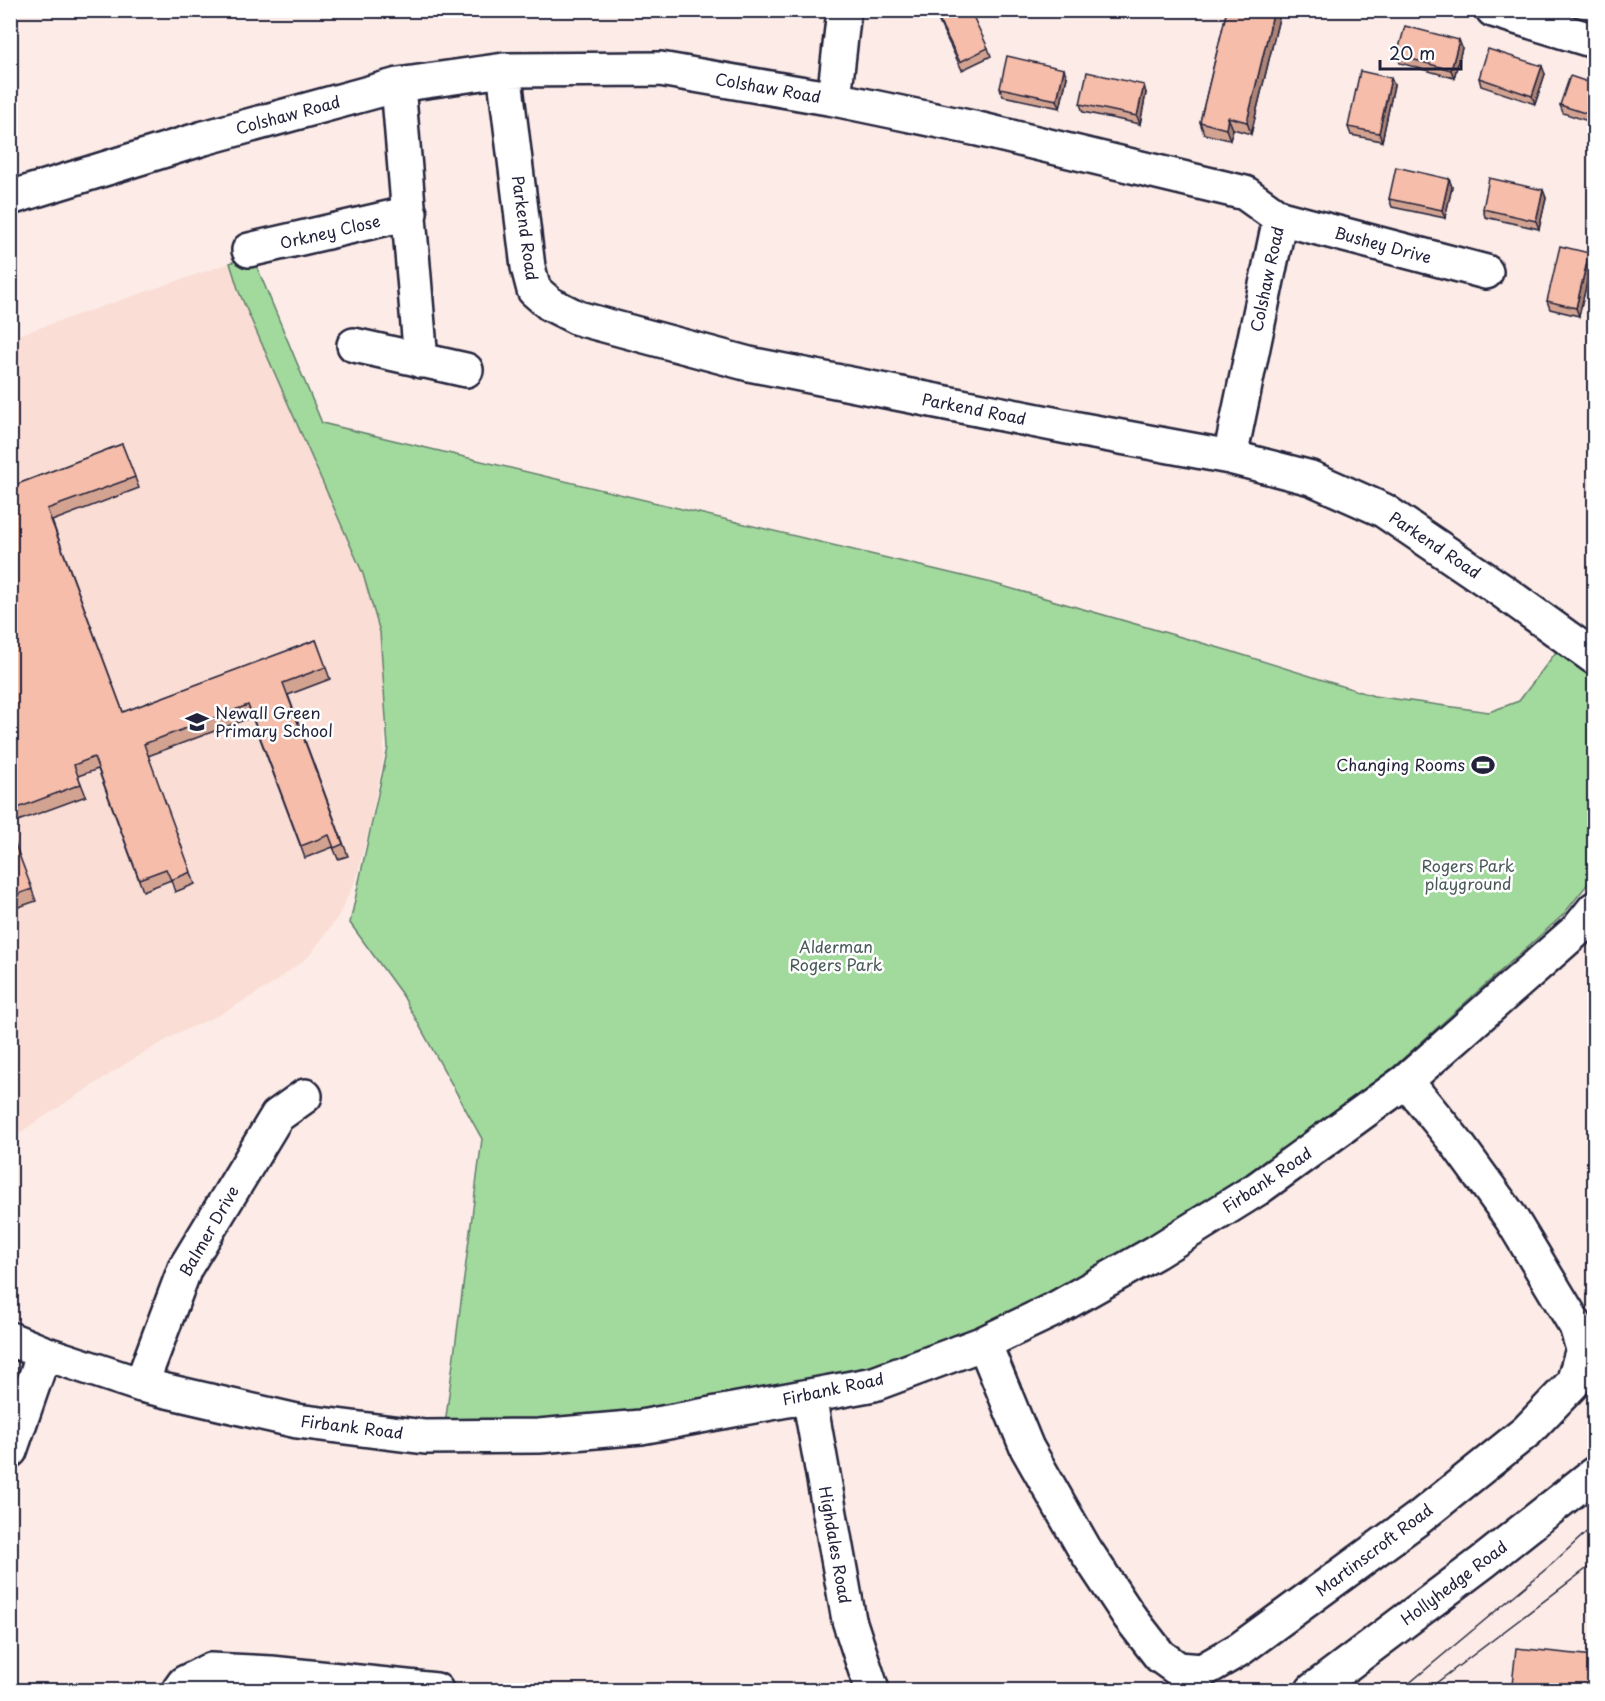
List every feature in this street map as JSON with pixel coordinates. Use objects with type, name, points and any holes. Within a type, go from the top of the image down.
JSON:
[{"type":"street","points":[[834,99],[844,10]]},
{"type":"street","points":[[1493,10],[1594,41]]},
{"type":"street","name":"Colshaw Road","points":[[10,198],[204,138],[399,85],[504,70],[660,69],[834,99],[978,129],[1245,193],[1280,218],[1230,457]]},
{"type":"street","name":"Parkend Road","points":[[504,70],[528,267],[534,290],[550,304],[578,318],[749,364],[1230,457],[1311,478],[1383,510],[1502,590],[1594,657]]},
{"type":"street","points":[[399,85],[421,361]]},
{"type":"street","name":"Orkney Close","points":[[249,250],[410,213]]},
{"type":"street","name":"Bushey Drive","points":[[1280,218],[1486,272]]},
{"type":"street","points":[[354,345],[466,370]]},
{"type":"street","name":"Firbank Road","points":[[10,1339],[44,1353],[141,1384],[297,1421],[425,1437],[539,1436],[641,1427],[874,1384],[984,1343],[1054,1309],[1156,1252],[1257,1190],[1406,1081],[1589,929]]},
{"type":"street","name":"Martinscroft Road","points":[[984,1343],[1027,1448],[1078,1538],[1129,1616],[1160,1656],[1178,1670],[1202,1671],[1240,1649],[1420,1517],[1527,1431],[1573,1383],[1583,1349],[1576,1326],[1511,1218],[1458,1145],[1406,1081]]},
{"type":"street","name":"Balmer Drive","points":[[141,1384],[185,1268],[277,1116],[305,1096]]},
{"type":"street","points":[[10,1451],[44,1353]]},
{"type":"street","name":"Highdales Road","points":[[808,1396],[849,1620],[872,1690]]},
{"type":"street","name":"Hollyhedge Road","points":[[1313,1690],[1594,1474]]},
{"type":"street","points":[[179,1690],[184,1683],[210,1670],[271,1673],[436,1690]]},
{"type":"shaded area","name":"Newall Green Primary School","points":[[230,263],[239,292],[363,574],[380,632],[385,691],[384,754],[369,828],[356,879],[337,918],[309,956],[269,986],[219,1015],[178,1033],[130,1061],[11,1138],[10,338]]},
{"type":"green space","name":"Alderman Rogers Park","points":[[252,255],[322,423],[992,583],[1230,651],[1374,696],[1489,712],[1519,701],[1559,648],[1594,674],[1594,876],[1563,915],[1389,1071],[1228,1188],[1029,1306],[968,1333],[817,1387],[705,1412],[445,1425],[482,1139],[403,996],[350,923],[388,748],[380,632],[363,574],[239,292],[230,263]]},
{"type":"building","points":[[934,10],[970,10],[988,48],[960,62]]},
{"type":"building","points":[[1227,10],[1274,10],[1247,122],[1228,117],[1226,129],[1200,122]]},
{"type":"building","points":[[1405,26],[1459,40],[1451,70],[1397,55]]},
{"type":"building","points":[[1488,49],[1542,66],[1532,96],[1479,78]]},
{"type":"building","points":[[1007,56],[1064,69],[1057,100],[1000,88]]},
{"type":"building","points":[[1360,71],[1391,78],[1379,133],[1348,127]]},
{"type":"building","points":[[1087,72],[1144,85],[1137,116],[1080,104]]},
{"type":"building","points":[[1570,76],[1594,84],[1594,116],[1560,105]]},
{"type":"building","points":[[1396,167],[1449,179],[1442,210],[1389,199]]},
{"type":"building","points":[[1489,178],[1543,190],[1536,221],[1483,209]]},
{"type":"building","points":[[1560,246],[1589,253],[1576,308],[1547,301]]},
{"type":"building","name":"Newall Green Primary School","points":[[122,444],[135,477],[47,509],[123,712],[316,640],[326,667],[283,683],[343,844],[334,848],[329,835],[301,846],[248,705],[144,744],[191,872],[171,880],[166,869],[139,879],[94,757],[74,765],[81,784],[10,811],[10,487]]},
{"type":"building","points":[[10,831],[32,889],[10,897]]},
{"type":"building","points":[[1516,1648],[1594,1656],[1594,1690],[1512,1685]]},
{"type":"tram line","points":[[1401,1690],[1552,1564],[1594,1525]]},
{"type":"tram line","points":[[1427,1690],[1594,1563]]},
{"type":"place","name":"Newall Green Primary School","points":[[197,722]]},
{"type":"place","name":"Changing Rooms","points":[[1483,765]]},
{"type":"park label","name":"Rogers Park playground","points":[[1468,875]]}]
